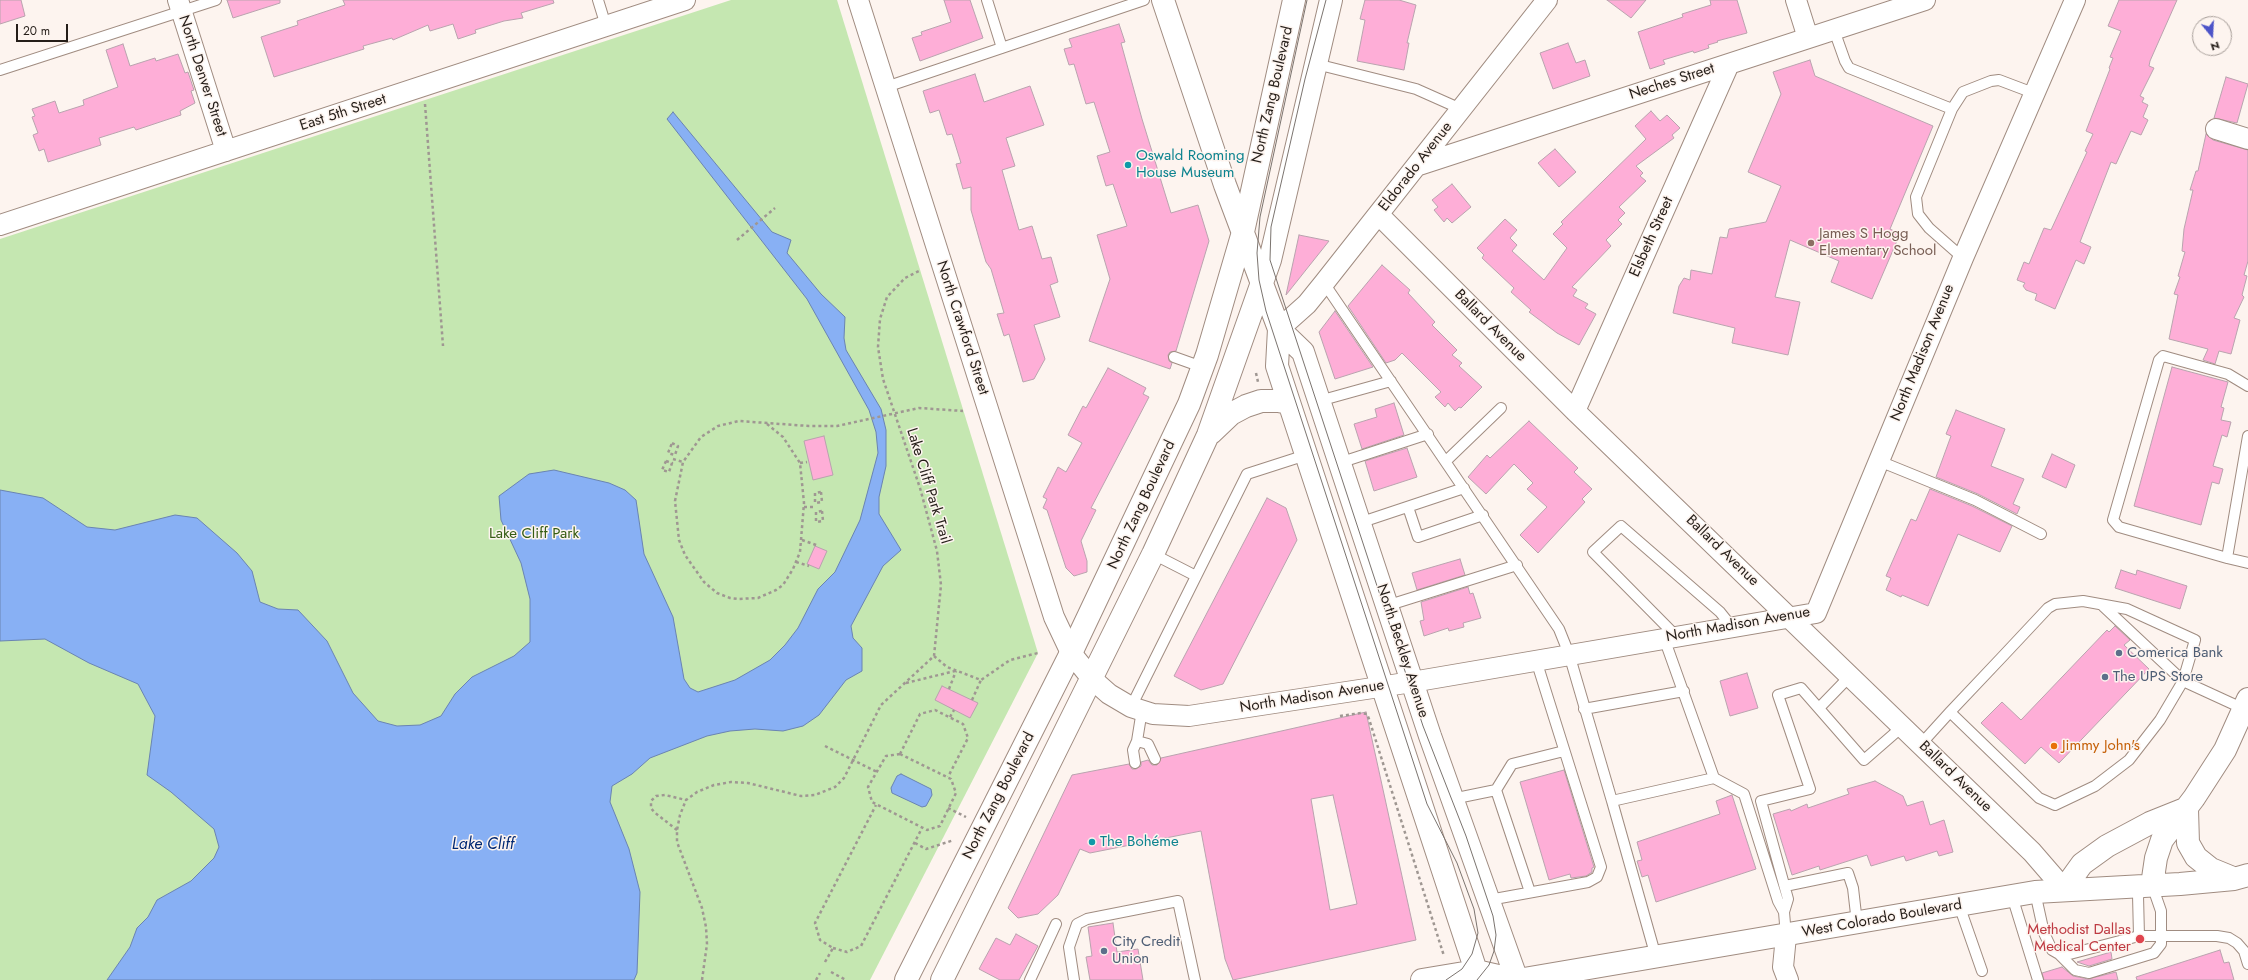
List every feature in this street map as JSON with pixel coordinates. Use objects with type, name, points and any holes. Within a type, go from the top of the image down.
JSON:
[{"type":"main road","name":"North Beckley Avenue","points":[[1163,0],[1243,232],[1279,329],[1277,366],[1478,976]]},
{"type":"main road","name":"North Zang Boulevard","points":[[906,980],[1071,654],[1166,456],[1189,404],[1230,280],[1243,232],[1294,0]]},
{"type":"main road","name":"North Zang Boulevard","points":[[942,980],[1092,679],[1153,554],[1208,435],[1270,260],[1331,0]]},
{"type":"main road","name":"North Beckley Avenue","points":[[1279,329],[1303,352],[1386,606],[1452,799],[1517,980]]},
{"type":"main road","points":[[1208,435],[1231,414],[1246,406],[1261,401],[1278,400],[1289,403]]},
{"type":"main road","points":[[2152,885],[2156,858],[2162,840],[2187,809],[2225,750],[2246,704]]},
{"type":"main road","points":[[2187,809],[2188,843],[2196,857],[2211,869],[2241,877]]},
{"type":"main road","points":[[2064,889],[2082,864],[2107,846],[2150,823],[2187,809]]},
{"type":"main road","name":"West Colorado Boulevard","points":[[1478,976],[1517,980],[1786,936],[2036,892],[2064,889],[2152,885],[2241,877]]},
{"type":"main road","points":[[1422,980],[1478,976]]},
{"type":"street","name":"East 5th Street","points":[[0,225],[685,0]]},
{"type":"street","name":"North Crawford Street","points":[[858,0],[1054,617],[1071,654]]},
{"type":"street","name":"Eldorado Avenue","points":[[1279,329],[1307,304],[1419,165],[1547,0]]},
{"type":"street","points":[[1796,0],[1808,38]]},
{"type":"street","name":"Neches Street","points":[[1419,165],[1925,0]]},
{"type":"street","name":"North Madison Avenue","points":[[1071,654],[1092,679],[1109,694],[1136,708],[1153,714],[1189,716],[1412,682],[1816,613],[1963,258],[2036,94],[2075,0]]},
{"type":"street","name":"North Denver Street","points":[[179,6],[226,151]]},
{"type":"street","name":"Elsbeth Street","points":[[1575,411],[1729,64]]},
{"type":"street","points":[[2216,130],[2248,139]]},
{"type":"street","name":"Ballard Avenue","points":[[1379,215],[1575,411],[1851,675],[2032,852],[2064,889]]},
{"type":"street","points":[[1786,936],[1783,967],[1788,980]]},
{"type":"lane","points":[[0,70],[179,6],[216,0]]},
{"type":"lane","points":[[598,0],[606,26]]},
{"type":"lane","points":[[987,0],[1002,48]]},
{"type":"lane","points":[[886,87],[1144,0]]},
{"type":"lane","points":[[1834,30],[1849,68],[1952,109]]},
{"type":"lane","points":[[1316,64],[1416,89],[1461,109]]},
{"type":"lane","points":[[1963,258],[1929,228],[1918,214],[1916,197],[1952,109],[1963,92],[1991,81],[1998,80],[2036,94]]},
{"type":"lane","points":[[1324,283],[1517,565],[1559,629],[1569,654],[1656,957]]},
{"type":"lane","points":[[2248,386],[2228,374],[2163,356],[2159,360],[2114,520],[2119,527],[2248,563]]},
{"type":"lane","points":[[1174,358],[1202,368]]},
{"type":"lane","points":[[1319,401],[1391,381]]},
{"type":"lane","points":[[1446,461],[1501,408]]},
{"type":"lane","points":[[1339,462],[1428,434]]},
{"type":"lane","points":[[2227,558],[2248,436]]},
{"type":"lane","points":[[1136,763],[1132,750],[1137,741],[1136,708],[1196,576],[1247,474],[1306,455]]},
{"type":"lane","points":[[1879,461],[1975,500],[2041,534]]},
{"type":"lane","points":[[1359,523],[1464,488]]},
{"type":"lane","points":[[1408,507],[1418,537],[1483,515]]},
{"type":"lane","points":[[1714,778],[1684,691],[1670,637],[1593,552],[1621,526],[1720,612],[1732,627]]},
{"type":"lane","points":[[1153,554],[1196,576]]},
{"type":"lane","points":[[1386,606],[1517,565]]},
{"type":"lane","points":[[1921,744],[1950,712],[2048,608],[2055,604],[2083,601],[2127,609],[2195,640],[2182,681],[2160,720],[2129,760],[2095,786],[2055,805],[2039,798],[1950,712]]},
{"type":"lane","points":[[2102,605],[2182,681],[2246,704]]},
{"type":"lane","points":[[1489,900],[1588,882],[1597,877],[1601,867],[1536,660]]},
{"type":"lane","points":[[1819,708],[1851,675]]},
{"type":"lane","points":[[1786,936],[1784,912],[1788,899],[1761,801],[1810,789],[1778,695],[1801,688],[1864,760],[1903,726]]},
{"type":"lane","points":[[1584,709],[1684,691]]},
{"type":"lane","points":[[1137,741],[1148,744],[1155,759]]},
{"type":"lane","points":[[1452,799],[1496,790],[1512,764],[1564,751]]},
{"type":"lane","points":[[1612,801],[1714,778],[1744,794],[1778,901],[1784,912]]},
{"type":"lane","points":[[1496,790],[1530,892]]},
{"type":"lane","points":[[1785,886],[1848,874],[1852,888],[1857,923]]},
{"type":"lane","points":[[2036,892],[2044,933],[2052,950],[2059,954],[2075,970],[2089,974],[2154,953],[2161,944],[2162,935],[2161,911],[2152,885],[2138,895],[2139,936]]},
{"type":"lane","points":[[2012,896],[2038,980]]},
{"type":"lane","points":[[1074,980],[1069,948],[1077,924],[1087,919],[1178,901],[1195,980]]},
{"type":"lane","points":[[1959,905],[1982,971]]},
{"type":"lane","points":[[1030,980],[1056,924]]},
{"type":"lane","points":[[2059,954],[2066,955],[2139,936],[2162,935],[2230,938],[2244,951],[2248,964]]},
{"type":"path","points":[[423,87],[443,346]]},
{"type":"path","points":[[737,240],[775,208]]},
{"type":"path","name":"Lake Cliff Park Trail","points":[[919,271],[905,278],[887,297],[880,319],[878,348],[883,379],[920,488],[937,551],[941,585],[934,656]]},
{"type":"path","name":"Lake Cliff Park Trail","points":[[894,412],[919,408],[963,411]]},
{"type":"path","points":[[767,424],[783,437],[800,463],[804,508],[800,552],[783,585],[776,590],[758,598],[730,598],[717,593],[704,582],[685,555],[679,540],[675,501],[682,462],[701,437],[718,426],[739,420],[767,424],[837,426],[864,421],[894,412]]},
{"type":"path","points":[[675,455],[668,453],[672,443],[678,446],[675,455],[672,461],[669,472],[662,470],[666,461],[672,461],[682,462]]},
{"type":"path","points":[[800,463],[807,462]]},
{"type":"path","points":[[804,508],[815,505],[822,502],[821,492],[815,493],[815,505],[816,522],[823,521],[822,511],[816,512]]},
{"type":"path","points":[[802,540],[819,546]]},
{"type":"path","points":[[800,552],[804,553]]},
{"type":"path","points":[[796,562],[809,566]]},
{"type":"path","points":[[972,700],[981,680],[1010,660],[1038,653]]},
{"type":"path","points":[[702,980],[707,944],[706,927],[702,908],[677,842],[677,830],[680,815],[686,800],[702,790],[731,782],[762,786],[788,795],[801,796],[815,795],[835,787],[844,778],[878,710],[903,684],[934,656],[938,661],[956,671],[981,680]]},
{"type":"path","points":[[903,684],[956,671]]},
{"type":"path","points":[[949,689],[956,671]]},
{"type":"path","points":[[900,754],[920,714],[935,710],[950,717],[963,724],[968,738],[948,777]]},
{"type":"path","points":[[950,717],[954,710]]},
{"type":"path","points":[[1340,716],[1361,712],[1366,714],[1369,719],[1444,952],[1442,958]]},
{"type":"path","points":[[825,746],[877,772]]},
{"type":"path","points":[[900,754],[951,779],[956,793],[940,826],[927,830],[872,802],[868,787],[886,756],[900,754]]},
{"type":"path","points":[[677,830],[654,812],[651,808],[651,801],[656,796],[665,795],[686,800]]},
{"type":"path","points":[[876,805],[815,923],[820,940],[833,948],[847,952],[861,946],[922,828]]},
{"type":"path","points":[[948,808],[966,817]]},
{"type":"path","points":[[915,843],[926,849],[954,840]]},
{"type":"path","points":[[826,962],[833,948]]},
{"type":"path","points":[[831,972],[846,980]]},
{"type":"path","points":[[816,980],[820,973]]},
{"type":"green space","name":"Lake Cliff Park","points":[[731,0],[837,0],[1038,653],[870,980],[0,980],[0,239]]},
{"type":"water","name":"Lake Cliff","points":[[673,112],[772,232],[791,240],[787,253],[821,294],[845,317],[844,338],[846,350],[881,409],[886,430],[886,466],[879,497],[879,514],[901,550],[883,566],[851,626],[853,638],[862,648],[862,671],[846,680],[819,715],[803,726],[783,731],[755,729],[730,731],[707,736],[650,758],[632,774],[612,786],[610,802],[629,849],[640,892],[637,973],[634,980],[107,980],[130,947],[137,928],[148,917],[157,900],[191,881],[214,858],[219,847],[214,829],[171,792],[147,775],[155,716],[138,684],[89,663],[45,639],[0,641],[0,490],[43,498],[87,527],[115,530],[175,515],[197,518],[237,553],[252,571],[260,602],[278,609],[298,610],[327,641],[353,693],[378,721],[397,726],[420,725],[441,716],[455,694],[472,677],[514,656],[530,642],[530,599],[521,563],[501,520],[499,496],[529,474],[554,470],[609,483],[625,490],[636,500],[644,554],[673,617],[684,679],[690,688],[698,692],[735,680],[770,660],[785,645],[798,628],[818,589],[835,572],[860,520],[878,453],[876,432],[869,410],[807,299],[667,119]]},
{"type":"water","points":[[901,774],[931,789],[932,795],[926,806],[922,807],[892,793],[891,788],[897,776]]},
{"type":"building","points":[[0,0],[21,0],[25,16],[0,24]]},
{"type":"building","points":[[227,0],[280,0],[280,3],[233,18]]},
{"type":"building","points":[[343,0],[553,0],[554,3],[521,13],[523,18],[504,21],[475,30],[476,33],[458,39],[453,24],[430,31],[428,25],[393,40],[392,38],[363,46],[364,49],[274,77],[261,37],[298,25],[297,21],[345,5]]},
{"type":"building","points":[[944,0],[970,0],[983,38],[920,61],[912,38],[922,35],[921,32],[951,22]]},
{"type":"building","points":[[1365,0],[1399,0],[1416,5],[1407,43],[1409,43],[1404,70],[1357,61],[1365,20],[1360,19]]},
{"type":"building","points":[[1607,0],[1646,0],[1631,18]]},
{"type":"building","points":[[1710,0],[1737,0],[1747,33],[1717,41],[1718,42],[1708,45],[1709,48],[1694,53],[1693,51],[1663,60],[1665,64],[1650,69],[1638,32],[1683,17],[1682,14],[1711,5]]},
{"type":"building","points":[[2119,0],[2177,0],[2150,61],[2149,66],[2154,68],[2140,96],[2144,98],[2142,102],[2148,105],[2143,117],[2148,120],[2141,135],[2131,131],[2116,164],[2111,162],[2080,242],[2091,247],[2084,264],[2076,260],[2055,309],[2035,300],[2037,294],[2026,290],[2023,286],[2025,283],[2017,280],[2024,262],[2029,264],[2044,228],[2051,230],[2087,152],[2085,151],[2093,134],[2086,131],[2110,69],[2109,68],[2113,58],[2110,57],[2121,31],[2108,26]]},
{"type":"building","points":[[1119,24],[1125,42],[1121,43],[1142,119],[1171,213],[1198,205],[1209,241],[1176,351],[1170,352],[1168,355],[1169,361],[1172,363],[1170,369],[1089,341],[1110,279],[1097,235],[1127,226],[1113,184],[1106,186],[1097,156],[1110,152],[1094,102],[1086,104],[1074,64],[1069,65],[1064,49],[1072,47],[1069,39]]},
{"type":"building","points":[[1568,43],[1576,63],[1585,60],[1590,76],[1553,89],[1540,53]]},
{"type":"building","points":[[123,44],[130,66],[155,58],[156,61],[178,54],[185,73],[188,72],[194,90],[191,91],[195,103],[180,111],[181,115],[136,130],[134,127],[99,138],[101,145],[48,162],[44,149],[39,151],[33,135],[38,133],[32,117],[35,116],[32,109],[55,101],[59,113],[84,105],[83,100],[118,87],[106,50]]},
{"type":"building","points":[[1810,60],[1815,76],[1933,126],[1890,229],[1900,234],[1872,299],[1831,282],[1839,261],[1790,240],[1775,297],[1800,302],[1788,355],[1732,343],[1735,328],[1673,313],[1679,286],[1684,278],[1690,280],[1691,270],[1712,274],[1720,237],[1727,238],[1729,229],[1766,222],[1781,186],[1748,172],[1781,94],[1773,72]]},
{"type":"building","points":[[975,74],[984,102],[1030,86],[1044,125],[1006,138],[1015,166],[1002,170],[1019,230],[1032,226],[1042,259],[1051,257],[1058,282],[1050,285],[1060,317],[1034,325],[1045,359],[1034,379],[1023,382],[1009,334],[1004,336],[997,314],[1004,313],[991,269],[986,262],[971,210],[971,187],[963,189],[956,164],[961,163],[952,134],[947,135],[939,110],[930,113],[923,91]]},
{"type":"building","points":[[2226,77],[2248,84],[2237,123],[2214,118]]},
{"type":"building","points":[[1651,111],[1660,121],[1667,115],[1680,128],[1672,135],[1674,138],[1636,166],[1643,173],[1640,176],[1646,181],[1619,207],[1625,213],[1618,220],[1622,224],[1606,240],[1611,246],[1572,287],[1577,290],[1573,296],[1588,304],[1585,308],[1596,314],[1579,345],[1557,333],[1529,312],[1531,310],[1511,292],[1514,288],[1482,258],[1484,255],[1477,248],[1505,219],[1517,230],[1510,238],[1517,245],[1512,251],[1544,280],[1567,248],[1553,234],[1563,224],[1561,222],[1646,139],[1635,126]]},
{"type":"building","points":[[2206,134],[2213,140],[2248,150],[2248,261],[2244,275],[2247,276],[2242,295],[2244,297],[2234,318],[2240,320],[2231,354],[2219,351],[2215,364],[2203,360],[2208,349],[2169,339],[2178,295],[2174,294],[2180,277],[2178,276],[2185,252],[2182,251],[2184,229],[2193,190],[2190,190],[2196,171],[2198,171]]},
{"type":"building","points":[[1555,149],[1576,172],[1559,187],[1538,163]]},
{"type":"building","points":[[1452,184],[1471,207],[1452,223],[1447,218],[1444,222],[1434,210],[1438,207],[1432,200]]},
{"type":"building","points":[[1299,235],[1329,241],[1286,295]]},
{"type":"building","points":[[1382,265],[1410,290],[1408,293],[1435,322],[1432,325],[1457,350],[1452,355],[1462,363],[1459,366],[1482,387],[1461,408],[1459,407],[1455,411],[1448,403],[1445,407],[1435,397],[1441,392],[1402,353],[1395,360],[1386,363],[1348,306]]},
{"type":"building","points":[[1335,311],[1373,367],[1335,379],[1319,332]]},
{"type":"building","points":[[2172,367],[2228,382],[2221,407],[2224,408],[2221,420],[2231,422],[2227,437],[2222,435],[2213,466],[2223,469],[2219,484],[2212,482],[2201,525],[2134,506]]},
{"type":"building","points":[[1108,368],[1146,388],[1143,394],[1149,397],[1091,508],[1096,510],[1081,541],[1087,561],[1087,572],[1074,576],[1066,568],[1047,510],[1043,508],[1047,499],[1043,497],[1058,467],[1066,472],[1082,443],[1068,435],[1083,406],[1086,408]]},
{"type":"building","points":[[1394,403],[1404,435],[1362,449],[1354,424],[1377,417],[1375,409]]},
{"type":"building","points":[[1956,410],[2005,429],[1991,466],[2024,479],[2013,504],[2020,507],[2017,514],[1978,494],[1936,477],[1951,436],[1946,434]]},
{"type":"building","points":[[1529,421],[1578,468],[1574,472],[1592,489],[1582,499],[1585,502],[1538,553],[1520,535],[1547,507],[1527,489],[1533,483],[1514,464],[1486,494],[1468,477],[1487,455],[1490,458]]},
{"type":"building","points":[[824,436],[833,475],[813,480],[804,441]]},
{"type":"building","points":[[1407,448],[1417,477],[1374,491],[1365,461]]},
{"type":"building","points":[[2052,454],[2075,465],[2066,488],[2042,477]]},
{"type":"building","points":[[1930,489],[1972,506],[2012,526],[2000,552],[1958,534],[1928,606],[1902,595],[1901,597],[1886,590],[1891,578],[1886,576],[1911,519],[1916,521]]},
{"type":"building","points":[[1267,498],[1286,508],[1297,540],[1223,684],[1201,690],[1174,676]]},
{"type":"building","points":[[815,546],[827,551],[819,569],[807,564]]},
{"type":"building","points":[[1460,559],[1465,575],[1417,590],[1412,573]]},
{"type":"building","points":[[2121,570],[2136,575],[2137,570],[2187,586],[2180,609],[2115,588]]},
{"type":"building","points":[[1468,587],[1470,594],[1473,593],[1481,618],[1463,623],[1464,627],[1449,631],[1448,628],[1424,636],[1420,621],[1424,620],[1421,602]]},
{"type":"building","points":[[2115,626],[2130,640],[2124,645],[2149,669],[2059,763],[2041,747],[2025,764],[1981,723],[2002,702],[2021,720],[2107,630],[2109,632]]},
{"type":"building","points":[[1747,673],[1758,708],[1730,716],[1720,681]]},
{"type":"building","points":[[942,686],[978,703],[970,718],[935,700]]},
{"type":"building","name":"The Bohéme","points":[[1366,712],[1416,940],[1233,980],[1225,959],[1201,831],[1090,853],[1080,849],[1058,895],[1038,914],[1018,918],[1008,908],[1072,775],[1129,764],[1132,769],[1136,769],[1141,766],[1141,762],[1148,760],[1152,765],[1157,765],[1161,758]],"holes":[[[1333,795],[1357,904],[1330,910],[1311,799]]]},
{"type":"building","points":[[1564,770],[1594,867],[1592,868],[1592,872],[1586,876],[1571,878],[1570,874],[1549,880],[1520,782]]},
{"type":"building","points":[[1875,781],[1903,796],[1907,806],[1923,801],[1930,825],[1944,820],[1953,852],[1939,856],[1937,851],[1906,861],[1904,856],[1871,866],[1867,855],[1820,870],[1819,866],[1792,875],[1773,814],[1790,809],[1791,811],[1807,804],[1808,808],[1849,794],[1847,789]]},
{"type":"building","points":[[1732,795],[1756,869],[1656,902],[1648,875],[1642,877],[1637,861],[1642,860],[1637,842],[1720,814],[1716,801]]},
{"type":"building","name":"City Credit Union","points":[[1113,923],[1117,952],[1138,949],[1143,980],[1090,980],[1086,957],[1092,956],[1088,927]]},
{"type":"building","points":[[1016,934],[1038,946],[1019,980],[1000,980],[979,969],[996,938],[1010,945]]},
{"type":"building","points":[[2220,950],[2224,963],[2229,962],[2234,980],[2137,980],[2136,977]]},
{"type":"building","points":[[2111,952],[2112,959],[2089,966],[2077,962]]},
{"type":"building","points":[[2062,967],[2073,976],[2088,979],[2116,972],[2118,980],[2044,980],[2042,973]]},
{"type":"tram line","points":[[1307,0],[1260,217],[1257,253],[1259,280],[1266,311],[1427,804],[1457,863],[1474,909],[1478,933],[1472,954],[1462,969],[1446,980]]},
{"type":"tram line","points":[[1326,0],[1305,79],[1271,227],[1270,260],[1423,726],[1466,836],[1493,916],[1496,935],[1494,951],[1489,965],[1477,980]]},
{"type":"place","name":"Oswald Rooming House Museum","points":[[1128,165]]},
{"type":"place","name":"James S Hogg Elementary School","points":[[1811,243]]},
{"type":"place","name":"Comerica Bank","points":[[2119,653]]},
{"type":"place","name":"The UPS Store","points":[[2105,677]]},
{"type":"place","name":"Jimmy John's","points":[[2054,746]]},
{"type":"place","name":"The Bohéme","points":[[1092,842]]},
{"type":"place","name":"Methodist Dallas Medical Center","points":[[2140,939]]},
{"type":"place","name":"City Credit Union","points":[[1104,951]]}]
